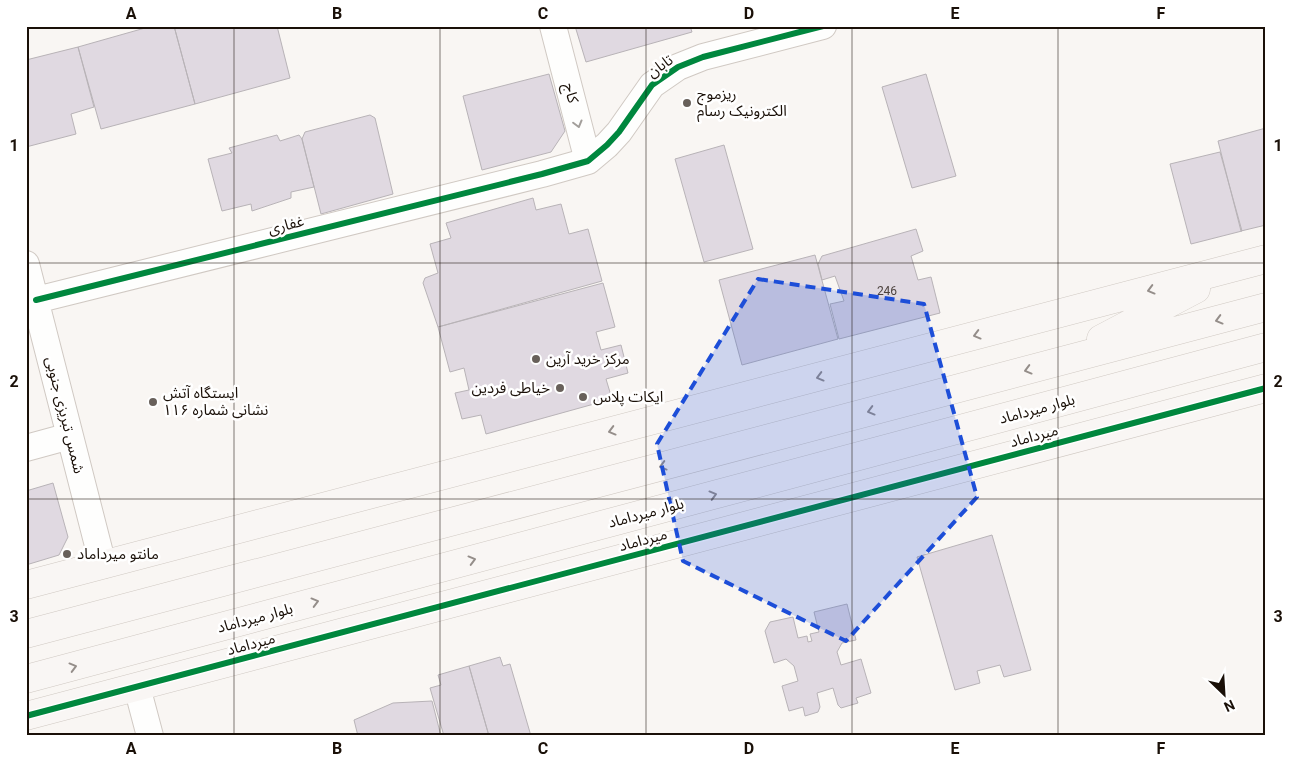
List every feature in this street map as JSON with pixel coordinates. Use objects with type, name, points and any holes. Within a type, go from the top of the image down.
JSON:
[{"type":"main road","points":[[26,585],[1266,259]]},
{"type":"main road","points":[[1060,362],[1237,267]]},
{"type":"main road","points":[[26,634],[1266,307]]},
{"type":"main road","name":"بلوار میرداماد","points":[[26,679],[1266,347]]},
{"type":"main road","name":"میرداماد","points":[[26,716],[1266,388]]},
{"type":"street","name":"کاج","points":[[553,26],[588,161]]},
{"type":"street","name":"تابان","points":[[542,174],[588,161],[620,132],[652,85],[678,67],[703,57],[823,26]]},
{"type":"street","name":"غفارى","points":[[36,300],[542,174]]},
{"type":"street","name":"شمس تبریزی جنوبی","points":[[26,264],[103,565]]},
{"type":"street","points":[[26,448],[70,436]]},
{"type":"street","points":[[137,687],[150,736]]},
{"type":"highlighted area","points":[[758,279],[924,304],[977,497],[846,641],[683,561],[657,444]]},
{"type":"building","points":[[152,26],[174,26],[195,104],[101,129],[78,47]]},
{"type":"building","points":[[174,26],[277,26],[290,78],[195,104]]},
{"type":"building","points":[[575,26],[690,26],[692,32],[586,62]]},
{"type":"building","points":[[78,47],[94,107],[71,114],[76,134],[26,147],[26,60]]},
{"type":"building","points":[[549,74],[565,131],[551,152],[482,170],[463,96]]},
{"type":"building","points":[[926,74],[956,176],[912,188],[882,87]]},
{"type":"building","points":[[370,115],[375,118],[393,194],[321,214],[302,139],[305,132]]},
{"type":"building","points":[[1266,128],[1266,225],[1241,231],[1218,141]]},
{"type":"building","points":[[277,135],[280,141],[299,135],[302,139],[314,187],[291,192],[291,198],[252,211],[251,204],[222,211],[208,159],[232,153],[229,148]]},
{"type":"building","points":[[724,145],[753,249],[704,262],[675,159]]},
{"type":"building","points":[[1220,152],[1242,231],[1191,244],[1170,164]]},
{"type":"building","points":[[533,198],[536,210],[561,204],[569,234],[588,229],[602,281],[438,327],[423,283],[425,278],[438,273],[430,244],[451,238],[446,223]]},
{"type":"building","points":[[916,229],[923,251],[911,256],[918,280],[931,277],[940,313],[839,339],[830,304],[844,301],[835,276],[822,280],[818,264],[822,256]]},
{"type":"building","points":[[815,255],[838,339],[742,365],[719,280]]},
{"type":"building","name":"مرکز خرید آرین","points":[[603,283],[615,327],[596,332],[601,350],[621,345],[628,373],[606,379],[612,399],[486,434],[481,415],[462,419],[455,393],[469,390],[464,368],[450,372],[438,327]]},
{"type":"building","points":[[53,483],[68,537],[59,555],[26,565],[26,491]]},
{"type":"building","points":[[992,535],[1031,670],[1004,677],[1000,665],[977,671],[980,683],[955,690],[917,557]]},
{"type":"building","points":[[847,604],[856,640],[842,643],[837,652],[841,665],[861,659],[871,693],[856,698],[858,703],[841,708],[838,705],[833,688],[817,693],[820,707],[818,712],[805,716],[803,707],[789,711],[782,686],[798,681],[794,666],[786,659],[774,663],[765,631],[770,622],[793,617],[798,638],[807,636],[808,642],[812,641],[810,634],[819,632],[814,612]]},
{"type":"building","points":[[500,657],[503,666],[510,664],[531,736],[489,736],[469,666]]},
{"type":"building","points":[[469,666],[489,736],[444,736],[430,688],[441,685],[438,675]]},
{"type":"building","points":[[432,701],[441,736],[358,736],[354,720],[393,703]]},
{"type":"cycle path","points":[[36,300],[588,161],[619,132],[652,85],[678,67],[703,57],[823,26]]},
{"type":"cycle path","points":[[26,716],[1266,388]]},
{"type":"place","name":"ریزموج الکترونیک رسام","points":[[687,103]]},
{"type":"place","name":"مرکز خرید آرین","points":[[536,359]]},
{"type":"place","name":"خیاطی فردین","points":[[560,388]]},
{"type":"place","name":"ایکات پلاس","points":[[583,397]]},
{"type":"place","name":"ایستگاه آتش نشانی شماره ۱۱۶","points":[[153,402]]},
{"type":"place","name":"مانتو میرداماد","points":[[67,554]]}]
